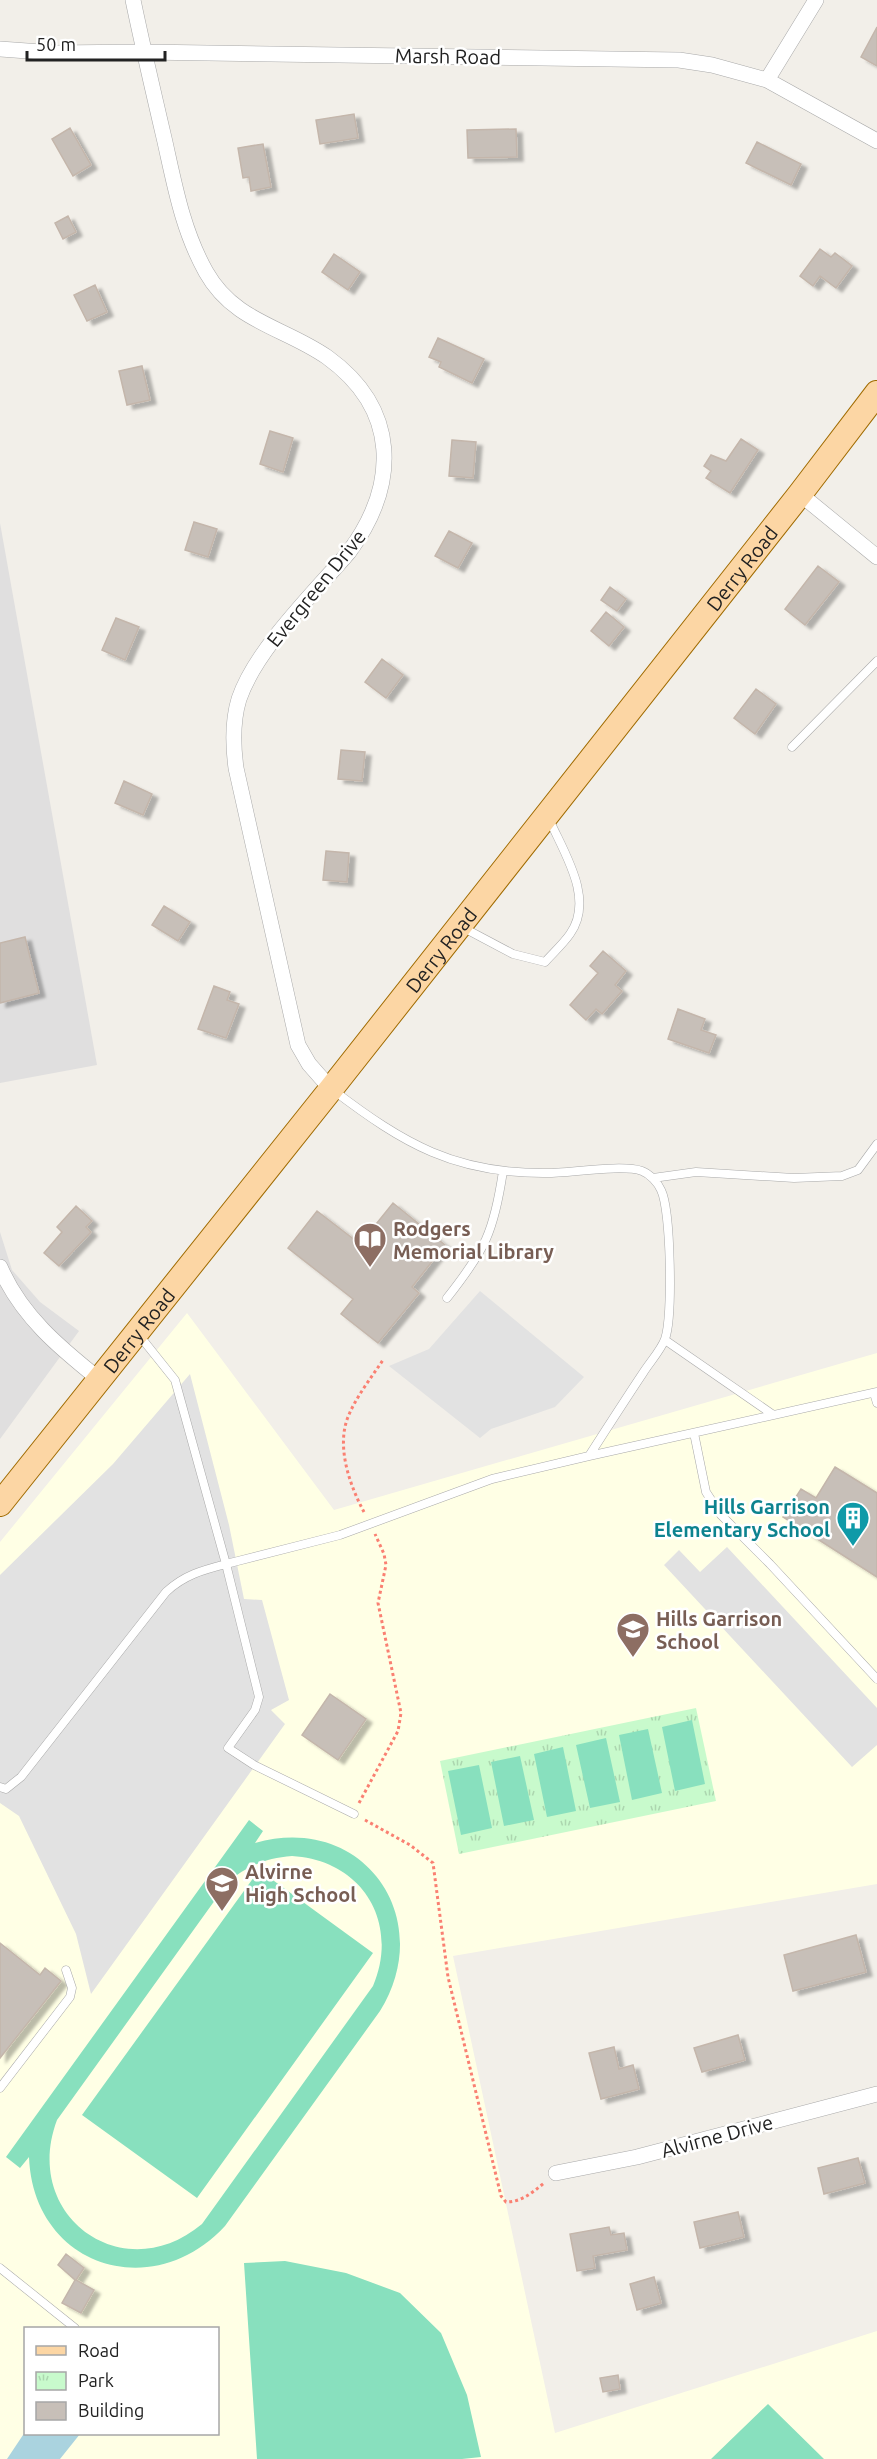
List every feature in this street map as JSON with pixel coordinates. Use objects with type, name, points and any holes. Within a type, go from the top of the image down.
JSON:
[{"type":"main road","name":"Derry Road","points":[[0,1504],[138,1334],[801,494],[877,393]]},
{"type":"street","name":"Evergreen Drive","points":[[133,0],[183,221],[206,273],[221,295],[243,314],[326,356],[351,378],[369,400],[381,428],[385,456],[382,484],[375,510],[349,552],[256,662],[238,702],[235,723],[236,768],[298,1045],[309,1064],[331,1089]]},
{"type":"street","points":[[767,80],[816,0]]},
{"type":"street","name":"Marsh Road","points":[[0,49],[55,53],[144,52],[679,60],[712,65],[767,80],[877,141]]},
{"type":"street","points":[[801,494],[877,557]]},
{"type":"street","points":[[0,1267],[15,1297],[28,1315],[100,1380]]},
{"type":"street","name":"Alvirne Drive","points":[[556,2173],[637,2157],[877,2094]]},
{"type":"lane","points":[[792,747],[877,662]]},
{"type":"lane","points":[[460,926],[513,954],[545,962],[571,933],[581,903],[574,876],[547,815]]},
{"type":"lane","points":[[331,1089],[379,1123],[433,1154],[477,1168],[546,1173],[622,1169],[642,1171],[653,1178],[662,1191],[666,1208],[671,1290],[670,1316],[665,1340],[589,1456]]},
{"type":"lane","points":[[653,1178],[696,1172],[794,1178],[842,1176],[858,1170],[877,1144]]},
{"type":"lane","points":[[447,1298],[481,1252],[491,1230],[498,1207],[503,1171]]},
{"type":"lane","points":[[138,1334],[175,1380],[226,1564],[259,1697],[255,1710],[228,1748],[254,1765],[354,1814]]},
{"type":"lane","points":[[665,1340],[772,1414]]},
{"type":"lane","points":[[0,1787],[6,1789],[21,1778],[166,1592],[179,1580],[194,1573],[340,1534],[492,1479],[875,1392],[877,1403]]},
{"type":"lane","points":[[694,1433],[703,1480],[711,1502],[877,1679]]},
{"type":"lane","points":[[0,2088],[70,1997],[72,1988],[66,1970]]},
{"type":"lane","points":[[0,2268],[74,2327]]},
{"type":"path","points":[[382,1360],[352,1408],[344,1434],[344,1453],[354,1493],[384,1554],[385,1575],[378,1604],[401,1713],[398,1731],[375,1770],[354,1814],[410,1845],[433,1863],[448,1977],[501,2196],[506,2202],[516,2202],[534,2192],[556,2173]]},
{"type":"shaded area","points":[[0,523],[97,1065],[0,1083]]},
{"type":"shaded area","points":[[0,1232],[12,1270],[40,1302],[79,1331],[0,1439]]},
{"type":"shaded area","points":[[480,1291],[584,1377],[555,1407],[491,1429],[480,1438],[389,1366],[429,1349]]},
{"type":"shaded area","name":"Alvirne High School","points":[[187,1313],[334,1510],[877,1353],[877,1884],[453,1956],[555,2433],[877,2331],[877,2459],[0,2459],[0,1542]]},
{"type":"shaded area","points":[[190,1374],[229,1525],[244,1599],[262,1600],[289,1700],[271,1710],[285,1724],[91,1994],[76,1934],[19,1816],[0,1803],[0,1575],[113,1464]]},
{"type":"shaded area","points":[[727,1547],[877,1708],[877,1745],[852,1767],[664,1565],[679,1550],[700,1572]]},
{"type":"green space","points":[[696,1708],[716,1801],[459,1854],[440,1761]]},
{"type":"green space","points":[[692,1720],[705,1784],[675,1791],[662,1727]]},
{"type":"green space","points":[[648,1729],[662,1793],[632,1800],[619,1735]]},
{"type":"green space","points":[[606,1738],[620,1802],[590,1808],[576,1745]]},
{"type":"green space","points":[[563,1747],[576,1811],[547,1817],[534,1754]]},
{"type":"green space","points":[[520,1756],[534,1820],[504,1826],[491,1762]]},
{"type":"green space","points":[[479,1765],[492,1828],[461,1835],[448,1771]]},
{"type":"green space","points":[[249,1820],[263,1831],[255,1843],[293,1837],[328,1843],[357,1858],[379,1880],[394,1908],[400,1941],[396,1976],[380,2011],[225,2226],[196,2250],[164,2264],[132,2268],[101,2262],[74,2248],[51,2225],[36,2194],[29,2157],[20,2168],[6,2157]],"holes":[[[292,1856],[317,1860],[338,1869],[356,1882],[369,1898],[378,1918],[382,1939],[380,1962],[373,1986],[202,2224],[172,2242],[141,2249],[112,2245],[86,2233],[66,2212],[53,2186],[50,2155],[57,2120],[228,1882],[242,1871],[265,1861]]]},
{"type":"green space","points":[[259,1870],[373,1953],[197,2198],[82,2115]]},
{"type":"green space","points":[[285,2261],[346,2273],[400,2293],[441,2333],[467,2395],[481,2457],[462,2459],[257,2459],[244,2263]]},
{"type":"green space","points":[[768,2404],[824,2459],[711,2459]]},
{"type":"water","points":[[24,2434],[79,2435],[60,2459],[7,2459]]},
{"type":"building","points":[[877,27],[877,66],[861,57]]},
{"type":"building","points":[[354,114],[358,138],[320,144],[316,120]]},
{"type":"building","points":[[70,128],[91,165],[73,176],[52,139]]},
{"type":"building","points":[[516,129],[517,157],[468,158],[467,130]]},
{"type":"building","points":[[757,142],[801,164],[791,185],[746,163]]},
{"type":"building","points":[[263,144],[271,187],[251,191],[249,177],[243,178],[238,148]]},
{"type":"building","points":[[68,216],[76,232],[63,239],[55,223]]},
{"type":"building","points":[[820,249],[831,257],[835,253],[852,266],[836,288],[820,276],[813,286],[800,276]]},
{"type":"building","points":[[334,254],[360,272],[348,290],[322,272]]},
{"type":"building","points":[[95,285],[107,312],[87,321],[74,295]]},
{"type":"building","points":[[438,338],[484,359],[472,383],[439,367],[441,362],[429,357]]},
{"type":"building","points":[[142,366],[150,400],[127,405],[119,371]]},
{"type":"building","points":[[270,431],[293,438],[283,472],[260,464]]},
{"type":"building","points":[[741,439],[758,450],[730,493],[706,478],[711,471],[704,466],[711,455],[726,461]]},
{"type":"building","points":[[452,440],[476,442],[473,478],[449,476]]},
{"type":"building","points":[[194,522],[217,529],[208,557],[185,550]]},
{"type":"building","points":[[449,531],[472,543],[458,568],[435,556]]},
{"type":"building","points":[[818,566],[839,582],[805,625],[785,609]]},
{"type":"building","points":[[610,587],[626,599],[617,611],[601,600]]},
{"type":"building","points":[[606,612],[624,627],[609,646],[591,631]]},
{"type":"building","points":[[116,618],[139,627],[125,660],[102,650]]},
{"type":"building","points":[[382,659],[403,675],[386,698],[365,682]]},
{"type":"building","points":[[756,689],[776,704],[755,734],[734,718]]},
{"type":"building","points":[[341,750],[365,752],[362,781],[338,779]]},
{"type":"building","points":[[124,781],[152,794],[143,815],[115,803]]},
{"type":"building","points":[[326,851],[349,853],[347,882],[323,880]]},
{"type":"building","points":[[164,906],[190,922],[178,941],[152,925]]},
{"type":"building","points":[[25,937],[39,993],[0,1003],[0,943]]},
{"type":"building","points":[[603,951],[626,971],[615,985],[622,991],[602,1014],[596,1009],[586,1020],[570,1005],[598,973],[590,966]]},
{"type":"building","points":[[214,986],[230,992],[227,1000],[239,1004],[226,1038],[198,1029]]},
{"type":"building","points":[[678,1009],[705,1019],[701,1030],[716,1035],[709,1053],[668,1039]]},
{"type":"building","name":"Rodgers Memorial Library","points":[[393,1203],[445,1245],[412,1287],[419,1293],[378,1343],[341,1314],[353,1299],[288,1248],[317,1211],[360,1244]]},
{"type":"building","points":[[76,1206],[92,1221],[86,1227],[91,1232],[59,1266],[44,1253],[62,1232],[57,1227]]},
{"type":"building","name":"Hills Garrison Elementary School","points":[[835,1467],[877,1493],[877,1577],[783,1517],[801,1489],[816,1498]]},
{"type":"building","points":[[330,1694],[366,1719],[338,1760],[302,1735]]},
{"type":"building","points":[[856,1935],[866,1972],[793,1991],[784,1955]]},
{"type":"building","points":[[0,1943],[40,1975],[45,1968],[61,1981],[0,2058]]},
{"type":"building","points":[[738,2035],[745,2060],[702,2072],[694,2048]]},
{"type":"building","points":[[614,2047],[619,2069],[633,2065],[639,2089],[601,2099],[589,2053]]},
{"type":"building","points":[[858,2158],[865,2183],[824,2194],[818,2168]]},
{"type":"building","points":[[738,2212],[744,2237],[700,2248],[694,2222]]},
{"type":"building","points":[[609,2227],[611,2235],[624,2233],[627,2250],[593,2256],[595,2268],[577,2271],[570,2234]]},
{"type":"building","points":[[66,2254],[84,2268],[76,2280],[94,2290],[81,2313],[62,2303],[75,2280],[58,2265]]},
{"type":"building","points":[[654,2277],[661,2303],[637,2310],[630,2284]]},
{"type":"building","points":[[618,2375],[620,2389],[603,2392],[600,2378]]},
{"type":"place","name":"Rodgers Memorial Library","points":[[370,1268]]},
{"type":"place","name":"Hills Garrison Elementary School","points":[[853,1547]]},
{"type":"place","name":"Hills Garrison School","points":[[633,1658]]},
{"type":"place","name":"Alvirne High School","points":[[222,1912]]}]
